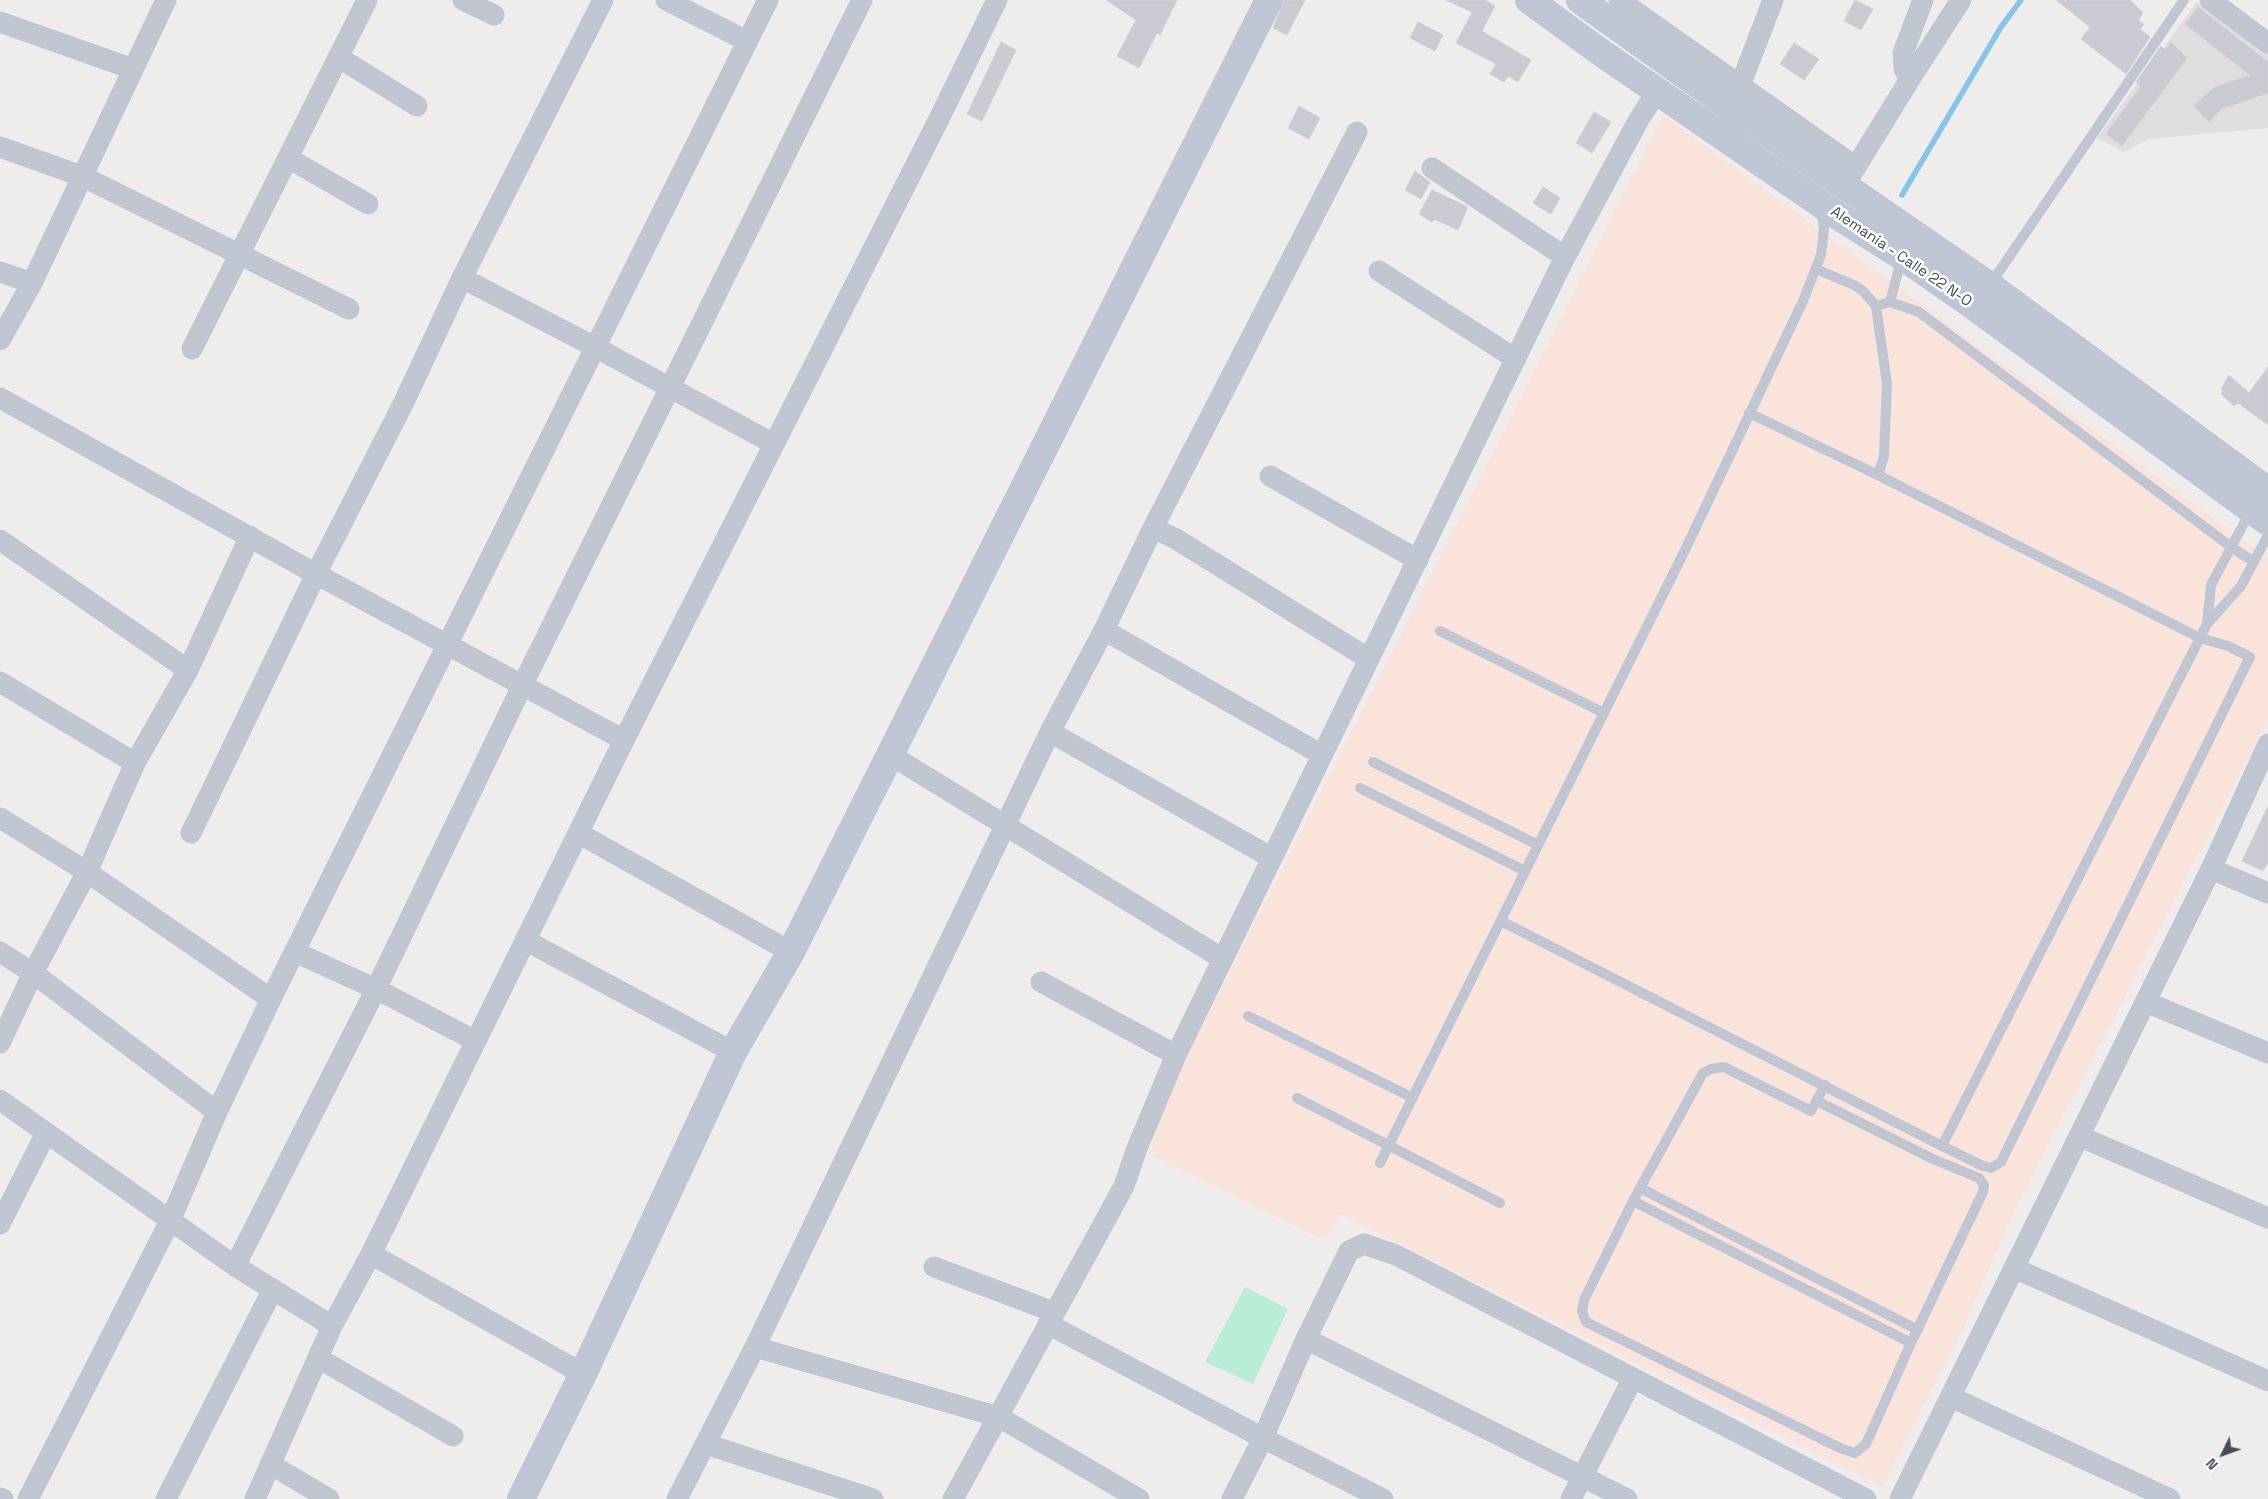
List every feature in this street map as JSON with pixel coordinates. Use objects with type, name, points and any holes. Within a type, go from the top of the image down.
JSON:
[{"type":"street","points":[[0,340],[32,283],[84,177],[166,0]]},
{"type":"street","points":[[192,349],[367,0]]},
{"type":"street","points":[[463,0],[494,15]]},
{"type":"street","points":[[191,833],[316,574],[404,402],[462,278],[603,0]]},
{"type":"street","points":[[666,0],[747,41]]},
{"type":"street","points":[[28,1499],[170,1221],[217,1112],[271,998],[449,645],[595,346],[768,0]]},
{"type":"street","points":[[235,1266],[376,989],[522,686],[862,0]]},
{"type":"street","points":[[254,1499],[332,1326],[371,1254],[624,740],[935,128],[997,0]]},
{"type":"street","points":[[521,1499],[583,1374],[733,1052],[790,952],[1269,0]]},
{"type":"street","name":"Alemania - Calle 22 N-O","points":[[1529,0],[1657,91],[1841,218],[1903,257],[2263,507]]},
{"type":"street","name":"Alemania - Calle 22 N-O","points":[[1580,0],[1617,6],[1735,97],[1850,176],[1990,286],[2263,507]]},
{"type":"street","points":[[1735,97],[1773,0]]},
{"type":"street","points":[[1910,79],[1904,69],[1903,53],[1923,0]]},
{"type":"street","points":[[1850,176],[1961,0]]},
{"type":"street","points":[[2210,0],[2268,43]]},
{"type":"street","points":[[0,22],[133,69]]},
{"type":"street","points":[[338,58],[417,106]]},
{"type":"street","points":[[953,1499],[1124,1186],[1137,1148],[1176,1055],[1223,958],[1565,257],[1638,121],[1657,91]]},
{"type":"street","points":[[677,1499],[755,1348],[1050,732],[1104,630],[1153,528],[1357,132]]},
{"type":"street","points":[[0,147],[84,177],[349,309]]},
{"type":"street","points":[[288,158],[368,204]]},
{"type":"street","points":[[1432,168],[1565,257]]},
{"type":"street","points":[[1379,271],[1516,360]]},
{"type":"street","points":[[0,272],[32,283]]},
{"type":"street","points":[[462,278],[595,346],[774,444]]},
{"type":"street","points":[[0,398],[316,574],[624,740]]},
{"type":"street","points":[[1270,476],[1418,560]]},
{"type":"street","points":[[1153,528],[1176,539],[1369,659]]},
{"type":"street","points":[[0,1043],[33,973],[87,872],[135,763],[188,670],[250,536]]},
{"type":"street","points":[[0,540],[188,670]]},
{"type":"street","points":[[1104,630],[1322,755]]},
{"type":"street","points":[[0,682],[135,763]]},
{"type":"street","points":[[1050,732],[1272,858]]},
{"type":"street","points":[[1900,1499],[2211,869],[2268,744]]},
{"type":"street","points":[[889,754],[1223,958]]},
{"type":"street","points":[[0,818],[87,872],[271,998]]},
{"type":"street","points":[[578,833],[790,952]]},
{"type":"street","points":[[2211,869],[2268,893]]},
{"type":"street","points":[[526,940],[733,1052]]},
{"type":"street","points":[[0,952],[33,973],[217,1112]]},
{"type":"street","points":[[294,952],[376,989],[476,1041]]},
{"type":"street","points":[[1041,982],[1176,1055]]},
{"type":"street","points":[[2146,1002],[2268,1052]]},
{"type":"street","points":[[0,1100],[235,1266],[332,1326]]},
{"type":"street","points":[[0,1224],[46,1133]]},
{"type":"street","points":[[2079,1136],[2268,1218]]},
{"type":"street","points":[[1232,1499],[1263,1438],[1306,1339],[1349,1252],[1364,1244],[1396,1255],[1866,1499]]},
{"type":"street","points":[[371,1254],[583,1374]]},
{"type":"street","points":[[934,1267],[1051,1318],[1263,1438],[1383,1499]]},
{"type":"street","points":[[2014,1268],[2268,1381]]},
{"type":"street","points":[[166,1499],[272,1289]]},
{"type":"street","points":[[1306,1339],[1627,1499]]},
{"type":"street","points":[[755,1348],[999,1416],[1139,1499]]},
{"type":"street","points":[[318,1358],[453,1436]]},
{"type":"street","points":[[1571,1499],[1633,1378]]},
{"type":"street","points":[[1950,1397],[2170,1499]]},
{"type":"street","points":[[706,1444],[873,1499]]},
{"type":"street","points":[[270,1464],[329,1499]]},
{"type":"lane","points":[[1990,286],[2184,0]]},
{"type":"lane","points":[[1380,1163],[1686,548],[1803,301],[1816,269],[1824,242],[1820,202]]},
{"type":"lane","points":[[1890,302],[1903,257]]},
{"type":"lane","points":[[1816,269],[1856,286],[1876,306],[1886,384],[1884,456],[1878,475]]},
{"type":"lane","points":[[1876,306],[1890,302],[1919,312],[2254,562]]},
{"type":"lane","points":[[1501,921],[1942,1146],[1991,1168],[2001,1162],[2250,657],[2228,646],[2200,638],[1878,475],[1749,413]]},
{"type":"lane","points":[[2208,624],[2211,585],[2232,547],[2263,507]]},
{"type":"lane","points":[[1942,1146],[2200,638],[2208,624],[2241,586],[2268,535]]},
{"type":"lane","points":[[1440,632],[1604,714]]},
{"type":"lane","points":[[1374,762],[1538,844]]},
{"type":"lane","points":[[1360,788],[1525,871]]},
{"type":"lane","points":[[1248,1016],[1413,1098]]},
{"type":"lane","points":[[1816,1101],[1933,1159],[1980,1178],[1984,1185],[1983,1192],[1911,1343],[1866,1444],[1855,1453],[1842,1449],[1586,1322],[1582,1311],[1584,1300],[1633,1201],[1702,1073],[1711,1068],[1724,1067],[1811,1112],[1816,1101],[1824,1085]]},
{"type":"lane","points":[[1298,1098],[1500,1203]]},
{"type":"lane","points":[[1640,1188],[1918,1330]]},
{"type":"lane","points":[[1633,1201],[1911,1343]]},
{"type":"shaded area","points":[[2197,2],[2268,51],[2268,128],[2148,139],[2124,152],[2097,138]]},
{"type":"shaded area","points":[[1663,115],[2268,558],[2268,719],[2015,1210],[1964,1326],[1883,1486],[1340,1214],[1325,1241],[1150,1155],[1159,1119],[1175,1081]]},
{"type":"green space","points":[[1245,1287],[1288,1309],[1253,1384],[1205,1362]]},
{"type":"building","points":[[1106,0],[1177,0],[1160,35],[1157,33],[1139,68],[1117,56],[1136,20]]},
{"type":"building","points":[[1284,0],[1305,0],[1287,35],[1273,28]]},
{"type":"building","points":[[1446,0],[1485,0],[1495,6],[1482,31],[1531,60],[1518,82],[1508,76],[1504,82],[1490,74],[1496,64],[1456,43],[1472,12]]},
{"type":"building","points":[[1855,0],[1873,9],[1861,30],[1844,21]]},
{"type":"building","points":[[2056,0],[2130,0],[2143,13],[2138,20],[2144,24],[2140,29],[2150,37],[2126,74],[2081,39],[2090,27]]},
{"type":"building","points":[[2198,7],[2268,62],[2268,93],[2221,109],[2209,122],[2194,106],[2213,88],[2250,75],[2185,24]]},
{"type":"building","points":[[1418,22],[1443,35],[1435,51],[1410,38]]},
{"type":"building","points":[[1001,42],[1016,50],[982,121],[967,114]]},
{"type":"building","points":[[2171,42],[2187,58],[2122,146],[2106,134],[2141,86],[2136,82],[2161,46],[2165,50]]},
{"type":"building","points":[[1794,43],[1819,59],[1804,80],[1780,64]]},
{"type":"building","points":[[1299,106],[1320,118],[1309,139],[1288,128]]},
{"type":"building","points":[[1594,112],[1611,122],[1592,153],[1576,143]]},
{"type":"building","points":[[1415,171],[1430,182],[1421,199],[1405,190]]},
{"type":"building","points":[[1543,187],[1560,198],[1551,214],[1533,203]]},
{"type":"building","points":[[1432,190],[1468,207],[1458,230],[1434,219],[1432,222],[1419,214]]},
{"type":"building","points":[[2268,367],[2268,425],[2238,403],[2234,406],[2221,394],[2223,391],[2221,389],[2229,375],[2249,393]]},
{"type":"building","points":[[2268,806],[2268,862],[2263,871],[2242,861]]},
{"type":"waterway","points":[[1902,195],[2001,27],[2021,0]]}]
